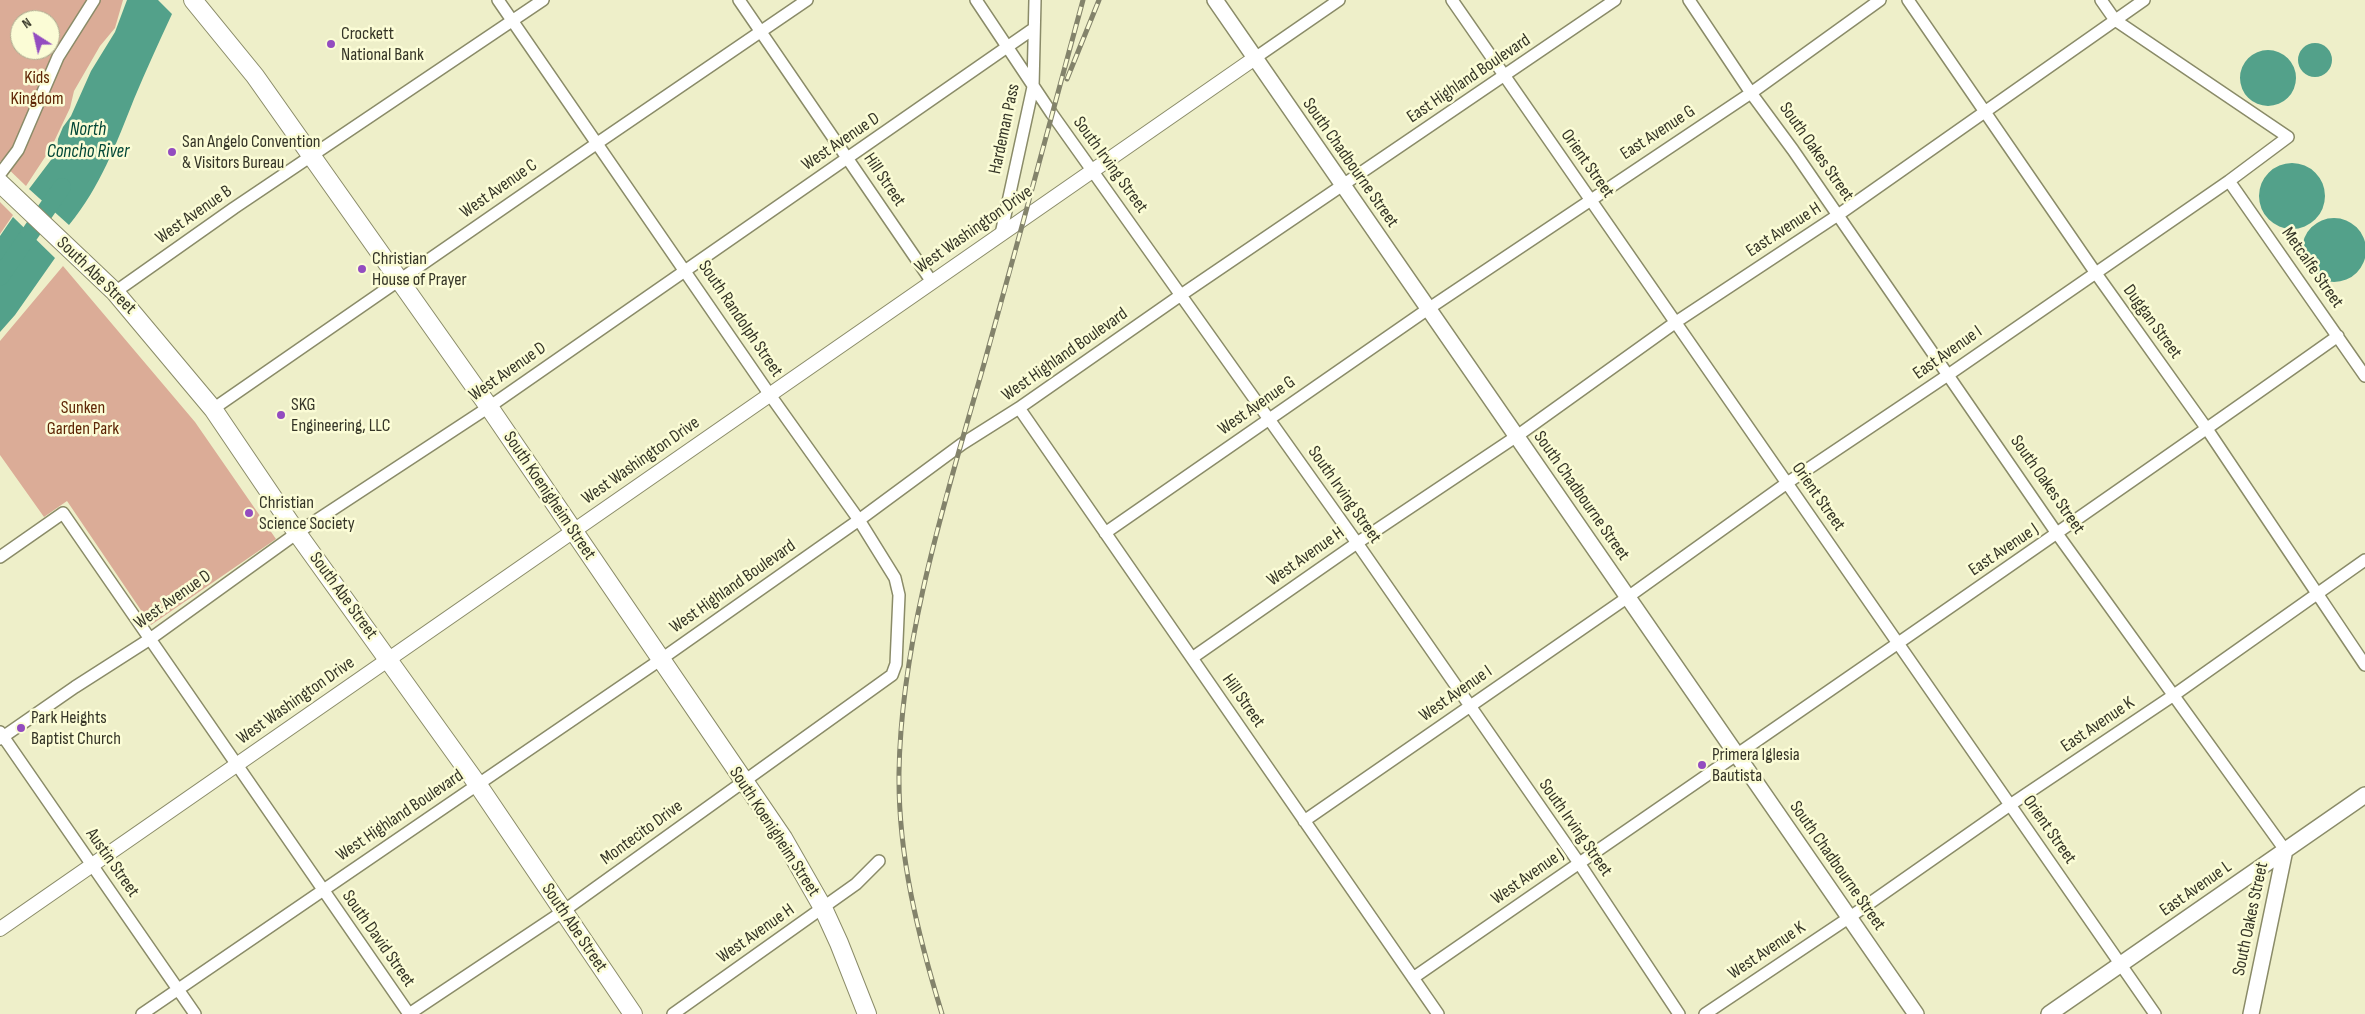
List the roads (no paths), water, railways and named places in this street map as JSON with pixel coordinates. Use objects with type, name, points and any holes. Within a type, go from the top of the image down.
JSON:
[{"type":"main road","name":"South Koenigheim Street","points":[[193,0],[255,76],[489,407],[783,838],[823,908],[867,1014]]},
{"type":"main road","name":"South Chadbourne Street","points":[[1215,0],[1916,1014]]},
{"type":"main road","name":"South Abe Street","points":[[0,183],[109,286],[213,410],[478,786],[633,1014]]},
{"type":"main road","name":"East Avenue L","points":[[2049,1014],[2365,795]]},
{"type":"main road","name":"South Oakes Street","points":[[2251,1014],[2285,850]]},
{"type":"street","points":[[0,174],[18,150],[58,57],[94,0]]},
{"type":"street","name":"South Randolph Street","points":[[498,0],[596,144],[686,270],[770,395],[859,520],[896,578],[899,595],[896,664],[892,675]]},
{"type":"street","name":"West Avenue B","points":[[109,286],[310,156],[543,0]]},
{"type":"street","name":"Hill Street","points":[[739,0],[932,282]]},
{"type":"street","name":"West Avenue C","points":[[213,410],[398,280],[807,0]]},
{"type":"street","name":"South Irving Street","points":[[976,0],[1033,87],[1357,543],[1579,863],[1680,1014]]},
{"type":"street","name":"Hardeman Pass","points":[[1001,234],[1033,87],[1035,0]]},
{"type":"street","points":[[1254,58],[1339,0]]},
{"type":"street","name":"Orient Street","points":[[1452,0],[2155,1014]]},
{"type":"street","name":"East Highland Boulevard","points":[[1343,186],[1615,0]]},
{"type":"street","name":"South Oakes Street","points":[[1689,0],[1751,93],[1838,215],[2058,535],[2285,850]]},
{"type":"street","name":"East Avenue G","points":[[1428,309],[1751,93],[1880,0]]},
{"type":"street","name":"Duggan Street","points":[[1908,0],[2095,272],[2207,429],[2365,665]]},
{"type":"street","points":[[2100,0],[2114,20]]},
{"type":"street","name":"East Avenue H","points":[[1517,436],[1676,322],[1838,215],[2144,0]]},
{"type":"street","name":"East Avenue I","points":[[1628,597],[1787,483],[1948,375],[2228,181],[2288,137],[2114,20]]},
{"type":"street","name":"West Avenue D","points":[[1,736],[150,639],[298,533],[489,407],[1033,30]]},
{"type":"street","name":"West Washington Drive","points":[[0,929],[1254,58]]},
{"type":"street","name":"Metcalfe Street","points":[[2228,181],[2365,376]]},
{"type":"street","name":"West Highland Boulevard","points":[[142,1014],[660,660],[859,520],[962,444],[1019,408],[1343,186]]},
{"type":"street","name":"West Avenue G","points":[[1105,533],[1428,309]]},
{"type":"street","name":"East Avenue J","points":[[1736,753],[2058,535],[2338,336]]},
{"type":"street","name":"Hill Street","points":[[1019,408],[1438,1014]]},
{"type":"street","name":"West Avenue H","points":[[1192,658],[1357,543],[1517,436]]},
{"type":"street","name":"South David Street","points":[[0,557],[63,513],[409,1014]]},
{"type":"street","name":"East Avenue K","points":[[1850,918],[2010,805],[2174,695],[2365,560]]},
{"type":"street","name":"West Avenue I","points":[[1304,821],[1469,705],[1628,597]]},
{"type":"street","name":"Montecito Drive","points":[[409,1014],[562,912],[892,675]]},
{"type":"street","name":"Austin Street","points":[[1,736],[195,1014]]},
{"type":"street","name":"West Avenue J","points":[[1413,978],[1736,753]]},
{"type":"street","name":"West Avenue H","points":[[673,1014],[856,884],[879,861]]},
{"type":"street","name":"West Avenue K","points":[[1705,1014],[1850,918]]},
{"type":"water","name":"North Concho River","points":[[127,0],[158,0],[172,14],[143,77],[107,164],[90,195],[69,225],[29,189],[57,152],[58,139],[63,127],[71,116],[91,71],[115,32]]},
{"type":"water","points":[[2315,43],[2322,44],[2327,48],[2331,53],[2331,67],[2327,72],[2322,76],[2315,77],[2308,76],[2303,72],[2299,67],[2298,60],[2299,53],[2303,48],[2308,44]]},
{"type":"water","points":[[2262,50],[2274,50],[2284,54],[2292,62],[2296,78],[2292,94],[2284,102],[2274,106],[2262,106],[2252,102],[2244,94],[2240,84],[2240,72],[2244,62],[2252,54]]},
{"type":"water","points":[[2292,163],[2304,166],[2315,173],[2322,184],[2325,196],[2322,208],[2315,219],[2304,226],[2292,229],[2280,226],[2269,219],[2262,208],[2259,196],[2262,184],[2269,173],[2280,166]]},
{"type":"water","points":[[13,217],[55,258],[15,315],[0,332],[0,236]]},
{"type":"water","points":[[2328,218],[2340,218],[2357,227],[2364,238],[2366,250],[2364,262],[2357,273],[2340,282],[2328,282],[2316,277],[2307,268],[2302,256],[2302,244],[2307,232],[2316,223]]},
{"type":"waterway","name":"North Concho River","points":[[0,277],[62,187]]},
{"type":"railway","points":[[942,1014],[925,955],[911,895],[902,835],[899,773],[908,670],[928,566],[941,515],[997,319],[1083,0]]},
{"type":"railway","points":[[1067,79],[1099,0]]},
{"type":"place","name":"Crockett National Bank","points":[[331,44]]},
{"type":"place","name":"San Angelo Convention & Visitors Bureau","points":[[172,152]]},
{"type":"place","name":"Christian House of Prayer","points":[[362,269]]},
{"type":"place","name":"SKG Engineering, LLC","points":[[281,415]]},
{"type":"place","name":"Christian Science Society","points":[[249,513]]},
{"type":"place","name":"Park Heights Baptist Church","points":[[21,728]]},
{"type":"place","name":"Primera Iglesia Bautista","points":[[1702,765]]},
{"type":"park label","name":"Kids Kingdom","points":[[37,88]]},
{"type":"park label","name":"Sunken Garden Park","points":[[83,418]]}]
